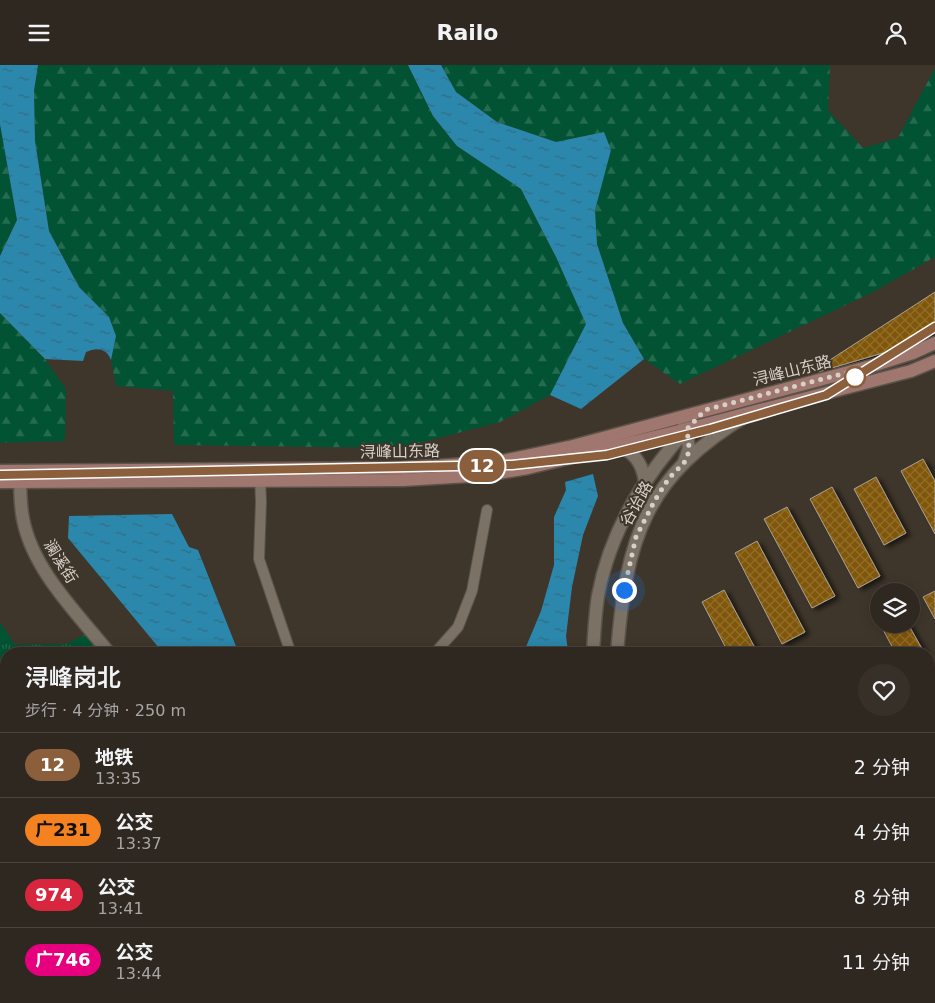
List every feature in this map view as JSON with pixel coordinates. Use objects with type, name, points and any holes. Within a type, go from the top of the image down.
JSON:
[{"type":"main road","name":"浔峰山东路","points":[[260,474],[403,468],[498,461],[573,446],[896,359],[935,343]]},
{"type":"main road","name":"浔峰山东路","points":[[0,482],[20,477],[260,474],[471,477],[528,468],[687,429],[911,371],[935,361]]},
{"type":"main road","name":"浔峰山东路","points":[[0,471],[20,477]]},
{"type":"street","name":"谷诒路","points":[[594,647],[598,596],[609,555],[628,509],[654,468],[705,410]]},
{"type":"street","name":"谷诒路","points":[[618,647],[624,590],[632,550],[646,516],[669,478],[684,463],[705,445],[756,410]]},
{"type":"street","points":[[680,417],[687,429],[689,447],[684,463]]},
{"type":"street","points":[[615,446],[630,451],[637,458],[644,481]]},
{"type":"street","points":[[654,468],[669,478]]},
{"type":"street","points":[[260,474],[259,559],[289,647]]},
{"type":"street","name":"澜溪街","points":[[20,477],[23,519],[35,552],[58,588],[104,647]]},
{"type":"street","points":[[440,647],[458,627],[472,591],[487,509]]},
{"type":"green space","points":[[38,65],[408,65],[433,116],[457,146],[521,189],[556,257],[586,324],[550,395],[500,422],[400,448],[174,445],[173,391],[116,386],[111,360],[116,336],[109,317],[79,287],[49,231],[35,141],[34,91]]},
{"type":"green space","points":[[441,65],[830,65],[828,110],[863,148],[898,138],[935,68],[935,257],[873,292],[680,384],[644,359],[623,323],[597,244],[595,210],[610,150],[604,132],[556,142],[497,122],[456,92]]},
{"type":"green space","points":[[0,124],[17,220],[0,256]]},
{"type":"green space","points":[[0,313],[45,359],[66,389],[65,441],[0,443]]},
{"type":"green space","points":[[0,622],[15,645],[66,644],[86,634],[96,647],[0,647]]},
{"type":"water","points":[[0,65],[38,65],[34,91],[35,141],[49,231],[79,287],[109,317],[116,336],[111,360],[107,353],[97,349],[86,352],[83,361],[45,359],[0,313],[0,256],[17,220],[0,124]]},
{"type":"water","points":[[408,65],[441,65],[456,92],[497,122],[556,142],[604,132],[611,150],[595,210],[597,244],[623,323],[644,359],[581,409],[550,395],[586,324],[556,257],[521,189],[457,146],[433,116]]},
{"type":"water","points":[[593,474],[598,496],[583,535],[572,587],[566,636],[567,647],[526,647],[541,611],[554,565],[554,517],[566,490],[565,482]]},
{"type":"water","points":[[172,514],[189,547],[198,550],[236,647],[158,647],[68,538],[69,516]]},
{"type":"building","points":[[935,292],[935,332],[910,345],[818,372],[816,369]]},
{"type":"building","points":[[923,459],[935,481],[935,534],[901,471]]},
{"type":"building","points":[[876,477],[906,533],[884,545],[854,489]]},
{"type":"building","points":[[832,487],[880,576],[858,588],[810,499]]},
{"type":"building","points":[[787,507],[835,596],[812,608],[764,519]]},
{"type":"building","points":[[757,541],[805,632],[782,644],[735,553]]},
{"type":"building","points":[[724,590],[754,647],[725,647],[702,602]]},
{"type":"building","points":[[935,591],[935,619],[923,597]]},
{"type":"building","points":[[885,633],[913,633],[921,647],[892,647]]},
{"type":"metro line","name":"12","points":[[0,475],[512,465],[607,455],[710,429],[826,395],[935,327]]},
{"type":"route","points":[[624,590],[636,537],[663,487],[684,463],[689,447],[687,429],[705,410],[853,371],[855,377]]}]
